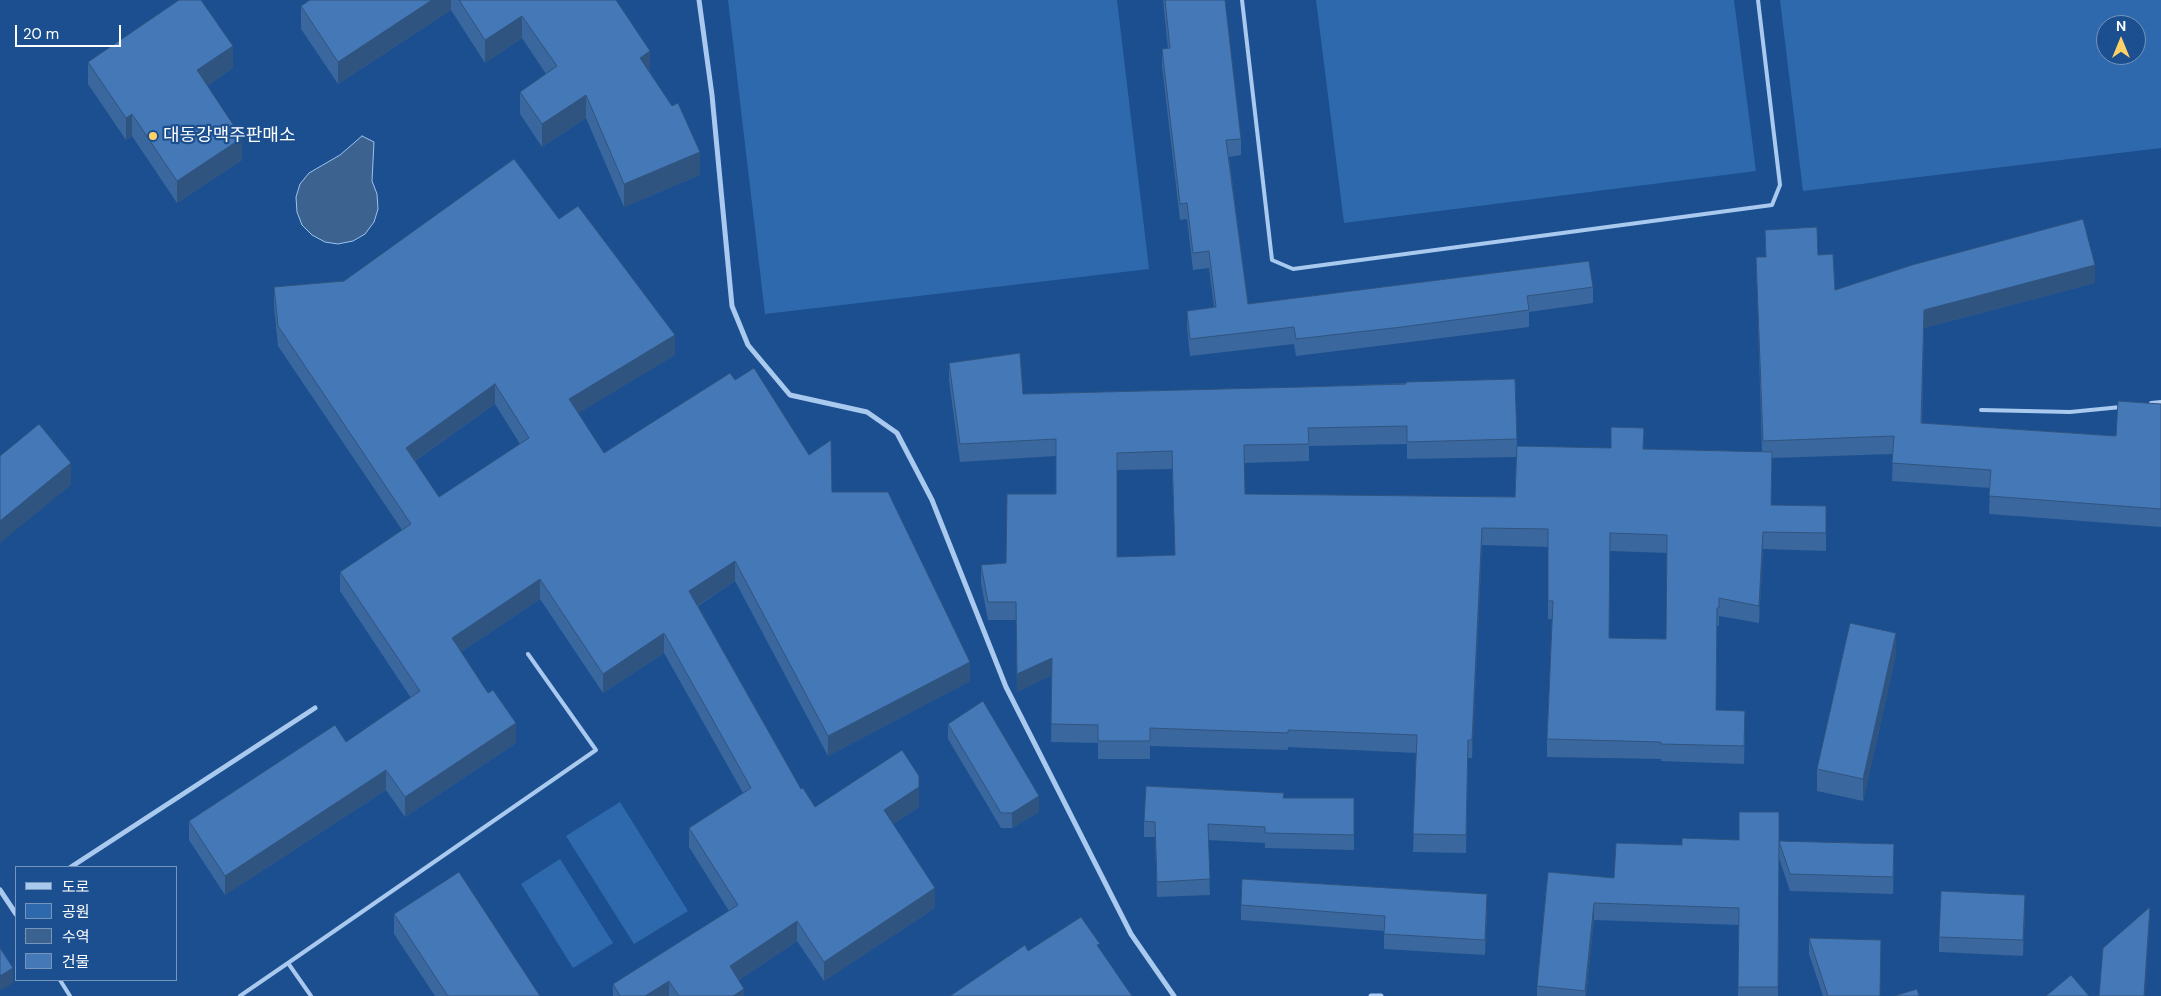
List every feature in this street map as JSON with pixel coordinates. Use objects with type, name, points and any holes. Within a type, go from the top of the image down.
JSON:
[{"type":"street","points":[[699,0],[712,95],[732,306],[748,345],[790,395],[867,412],[897,433],[932,500],[1014,705],[1131,934],[1174,996]]},
{"type":"street","points":[[73,866],[315,708]]},
{"type":"street","points":[[0,890],[14,905]]},
{"type":"street","points":[[1371,996],[1381,996]]},
{"type":"lane","points":[[1242,0],[1272,260],[1293,269],[1772,204],[1780,185],[1758,0]]},
{"type":"lane","points":[[2143,404],[2161,402]]},
{"type":"lane","points":[[1981,410],[2070,412],[2125,406]]},
{"type":"lane","points":[[240,996],[596,750],[528,654]]},
{"type":"lane","points":[[288,963],[311,996]]},
{"type":"lane","points":[[61,981],[70,996]]},
{"type":"green space","points":[[728,0],[1117,0],[1149,269],[765,314]]},
{"type":"green space","points":[[1316,0],[1734,0],[1756,171],[1344,223]]},
{"type":"green space","points":[[1780,0],[2161,0],[2161,148],[1803,191]]},
{"type":"green space","points":[[620,802],[688,911],[634,944],[566,836]]},
{"type":"green space","points":[[560,859],[613,943],[573,968],[521,884]]},
{"type":"water","points":[[362,136],[374,142],[372,181],[377,194],[378,209],[374,222],[365,234],[353,241],[338,244],[325,242],[312,235],[302,225],[297,212],[296,197],[300,184],[309,173],[340,155]]},
{"type":"building","points":[[179,0],[201,0],[233,46],[197,70],[242,138],[177,181],[132,114],[126,118],[88,62]]},
{"type":"building","points":[[310,0],[432,0],[338,62],[301,6]]},
{"type":"building","points":[[459,0],[616,0],[650,51],[640,58],[672,106],[678,103],[700,152],[624,184],[586,95],[542,124],[520,92],[557,66],[522,16],[485,40]]},
{"type":"building","points":[[1165,0],[1225,0],[1241,139],[1226,140],[1248,304],[1589,261],[1593,287],[1527,296],[1529,310],[1402,327],[1296,339],[1294,327],[1190,339],[1187,311],[1216,307],[1209,251],[1193,253],[1187,203],[1180,204],[1162,49],[1170,48]]},
{"type":"building","points":[[514,159],[559,219],[578,206],[675,335],[569,399],[604,453],[730,373],[735,380],[754,368],[809,455],[831,440],[832,492],[888,492],[970,662],[828,736],[735,561],[689,591],[801,789],[803,788],[815,807],[902,750],[919,776],[919,787],[884,810],[935,888],[824,962],[797,921],[730,966],[744,989],[733,996],[679,996],[669,981],[645,996],[620,996],[613,984],[738,905],[689,828],[751,788],[664,633],[603,674],[540,579],[452,638],[488,693],[493,690],[516,723],[405,797],[386,770],[225,876],[189,821],[335,725],[346,742],[420,691],[340,572],[411,524],[278,326],[274,287],[344,281]],"holes":[[[495,384],[529,438],[439,497],[406,448]]]},
{"type":"building","points":[[2083,219],[2095,265],[1924,310],[1921,423],[2116,436],[2118,401],[2161,404],[2161,509],[1989,496],[1991,470],[1892,463],[1894,436],[1763,441],[1756,257],[1766,257],[1765,230],[1817,227],[1818,255],[1833,254],[1835,290],[1912,265]]},
{"type":"building","points":[[1020,353],[1023,394],[1406,384],[1406,382],[1515,379],[1517,439],[1407,442],[1407,426],[1308,428],[1309,444],[1244,445],[1245,494],[1515,497],[1517,446],[1611,448],[1611,427],[1644,428],[1643,449],[1772,452],[1771,505],[1826,506],[1826,533],[1763,532],[1759,606],[1719,598],[1719,608],[1717,608],[1716,710],[1745,711],[1744,746],[1547,739],[1553,601],[1548,601],[1548,529],[1482,528],[1472,740],[1468,740],[1466,835],[1413,834],[1417,735],[1288,730],[1288,733],[1150,728],[1150,741],[1098,741],[1098,725],[1051,724],[1052,658],[1017,674],[1016,602],[988,602],[981,565],[1006,563],[1007,494],[1056,494],[1056,439],[960,444],[949,363]],"holes":[[[1172,451],[1175,555],[1117,557],[1117,453]],[[1610,533],[1667,535],[1666,639],[1609,638]]]},
{"type":"building","points":[[39,424],[71,463],[0,521],[0,456]]},
{"type":"building","points":[[1850,623],[1896,633],[1863,779],[1817,769]]},
{"type":"building","points":[[983,701],[1039,796],[1012,813],[1001,813],[948,724]]},
{"type":"building","points":[[1146,786],[1284,793],[1283,798],[1354,798],[1354,835],[1265,833],[1265,827],[1208,824],[1210,879],[1157,882],[1155,822],[1144,821]]},
{"type":"building","points":[[1739,812],[1779,812],[1778,987],[1738,987],[1739,908],[1594,903],[1585,991],[1537,986],[1548,872],[1614,878],[1616,843],[1682,845],[1682,838],[1739,840]]},
{"type":"building","points":[[1779,841],[1894,844],[1893,877],[1790,874]]},
{"type":"building","points":[[459,872],[540,996],[448,996],[394,914]]},
{"type":"building","points":[[1242,879],[1487,894],[1485,940],[1384,934],[1385,916],[1241,905]]},
{"type":"building","points":[[1941,891],[2025,895],[2023,940],[1939,937]]},
{"type":"building","points":[[2150,907],[2144,996],[2099,996],[2103,948]]},
{"type":"building","points":[[1081,917],[1100,944],[1097,945],[1132,996],[950,996],[1025,945],[1028,951]]},
{"type":"building","points":[[1809,938],[1881,940],[1880,996],[1828,996]]},
{"type":"building","points":[[0,948],[13,968],[0,976]]},
{"type":"building","points":[[2071,975],[2089,996],[2046,996]]},
{"type":"building","points":[[1917,989],[1919,996],[1894,996]]},
{"type":"place","name":"대동강맥주판매소","points":[[153,136]]}]
